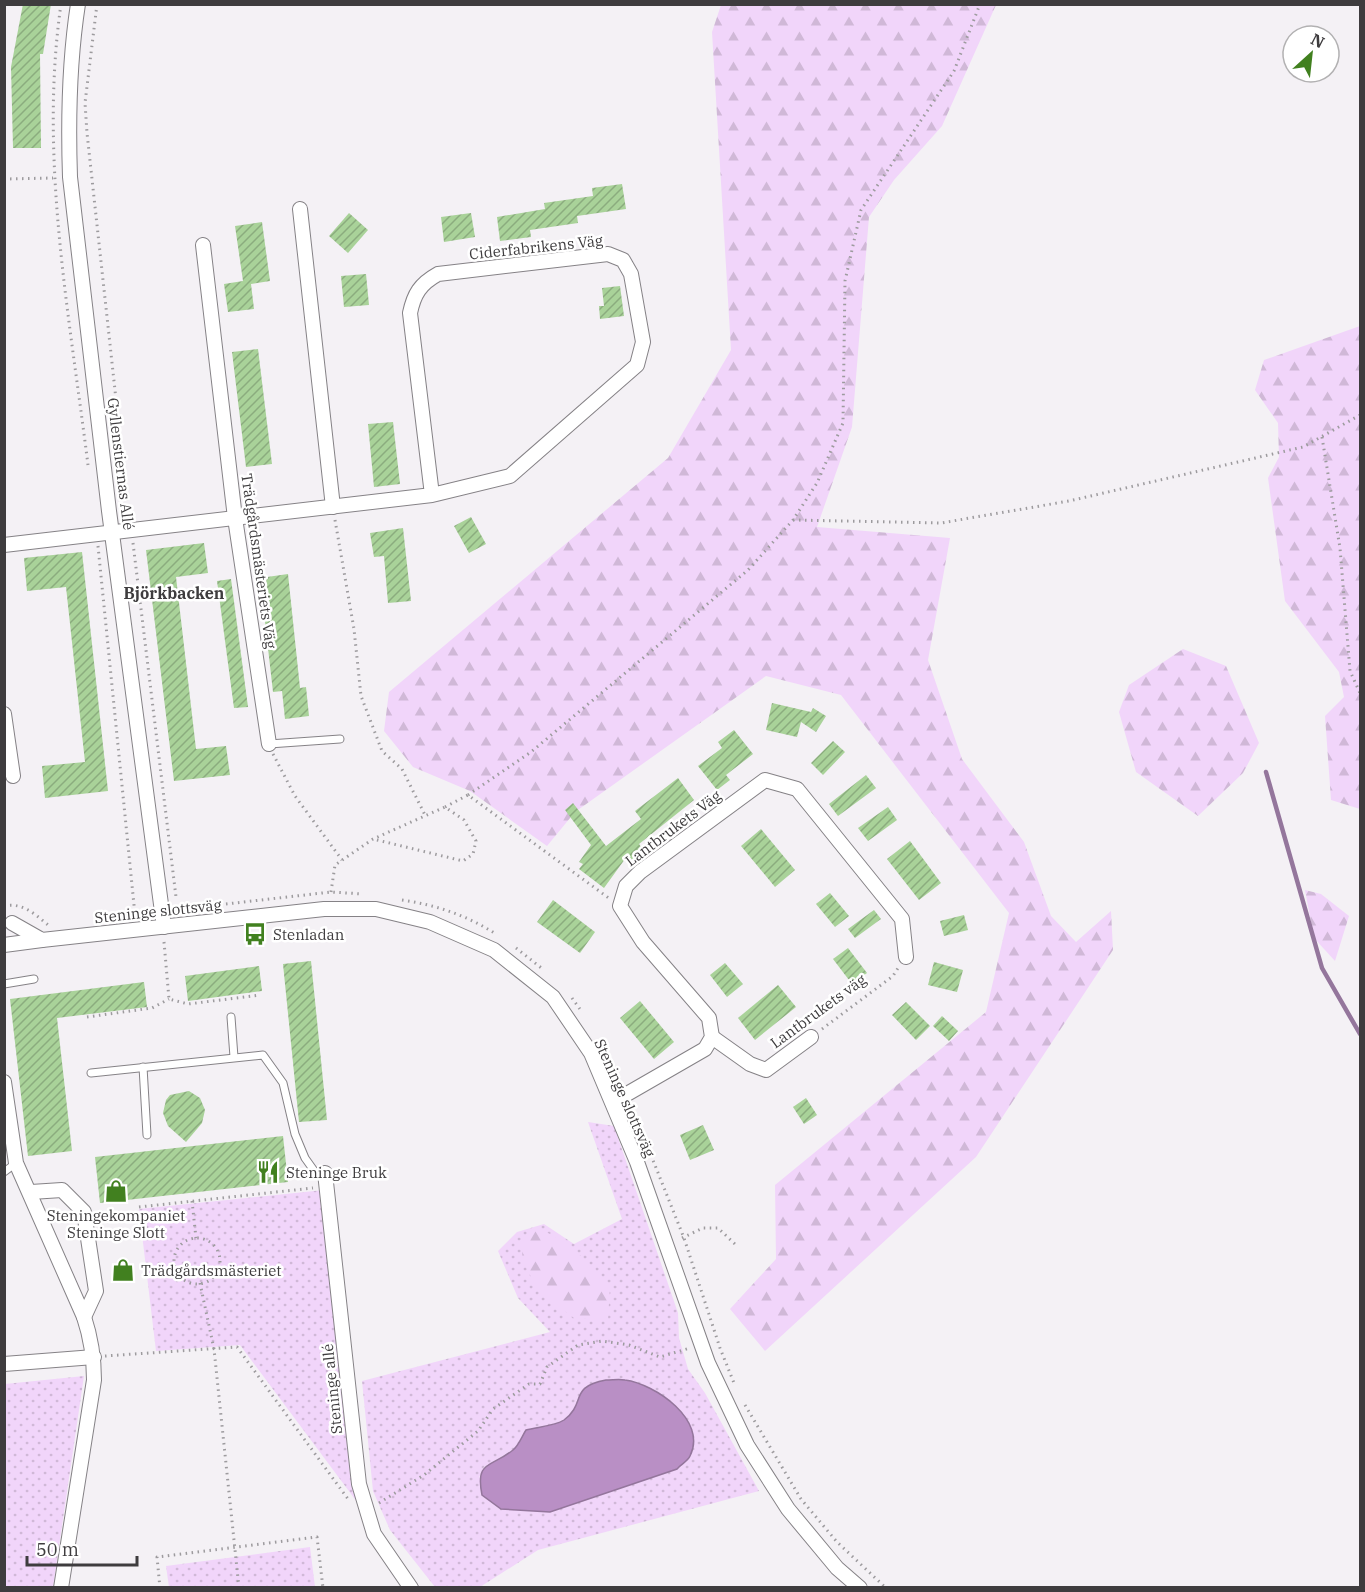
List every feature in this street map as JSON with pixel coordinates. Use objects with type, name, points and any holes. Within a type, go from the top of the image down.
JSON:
[{"type":"street","name":"Gyllenstiernas Allé","points":[[78,4],[73,38],[68,123],[70,177],[163,921]]},
{"type":"street","points":[[300,209],[333,507]]},
{"type":"street","name":"Trädgårdsmästeriets Väg","points":[[203,245],[235,518],[269,744]]},
{"type":"street","name":"Ciderfabrikens Väg","points":[[4,545],[432,495],[510,476],[637,365],[643,342],[631,274],[623,260],[608,254],[438,274],[423,282],[413,297],[410,313],[432,495]]},
{"type":"street","points":[[4,714],[13,776]]},
{"type":"street","name":"Lantbrukets Väg","points":[[620,906],[626,886],[640,872],[765,780],[797,789],[902,920],[906,957]]},
{"type":"street","points":[[613,1102],[705,1049],[712,1038],[709,1018],[643,942],[620,906]]},
{"type":"street","name":"Steninge slottsväg","points":[[4,945],[163,921],[324,909],[376,909],[430,922],[494,950],[552,997],[591,1053],[613,1102],[702,1345],[747,1444],[788,1509],[837,1568],[860,1587]]},
{"type":"street","points":[[12,923],[42,940]]},
{"type":"street","name":"Lantbrukets väg","points":[[712,1038],[750,1064],[766,1070],[811,1038]]},
{"type":"street","points":[[4,1082],[16,1163],[31,1192],[92,1338],[94,1380],[61,1587]]},
{"type":"street","name":"Steninge allé","points":[[326,1180],[360,1509],[374,1534],[411,1587]]},
{"type":"street","points":[[31,1192],[62,1190],[84,1212],[96,1291],[84,1317]]},
{"type":"street","points":[[4,1364],[94,1357]]},
{"type":"lane","points":[[269,744],[340,739]]},
{"type":"lane","points":[[4,984],[34,979]]},
{"type":"lane","points":[[231,1017],[234,1057]]},
{"type":"lane","points":[[91,1073],[262,1055],[283,1083],[305,1158],[315,1172],[326,1180]]},
{"type":"lane","points":[[143,1067],[147,1135]]},
{"type":"lane","points":[[4,1172],[16,1163]]},
{"type":"path","points":[[97,4],[85,103],[87,134],[131,530],[176,900]]},
{"type":"path","points":[[332,892],[335,865],[373,839],[468,795],[531,752],[748,570],[793,520],[818,483],[843,423],[845,281],[861,210],[954,71],[980,4]]},
{"type":"path","points":[[4,179],[70,177]]},
{"type":"path","points":[[793,520],[941,523],[1081,498],[1303,447],[1360,415]]},
{"type":"path","points":[[1322,437],[1340,548],[1350,671],[1360,693]]},
{"type":"path","points":[[333,507],[350,598],[361,696],[382,751],[402,769],[425,815]]},
{"type":"path","points":[[96,535],[135,917]]},
{"type":"path","points":[[269,744],[279,770],[295,796],[342,860]]},
{"type":"path","points":[[468,795],[620,906]]},
{"type":"path","points":[[373,839],[463,861],[472,854],[476,841],[464,820],[445,807]]},
{"type":"path","points":[[224,905],[332,892],[366,894]]},
{"type":"path","points":[[400,899],[435,905],[480,924],[498,936]]},
{"type":"path","points":[[4,906],[12,904],[30,910],[52,928]]},
{"type":"path","points":[[125,919],[135,917],[163,921]]},
{"type":"path","points":[[164,942],[169,999]]},
{"type":"path","points":[[515,948],[548,974]]},
{"type":"path","name":"Lantbrukets väg","points":[[811,1038],[893,976],[906,957]]},
{"type":"path","points":[[87,1017],[152,1008],[169,999],[188,1004],[260,995]]},
{"type":"path","points":[[569,995],[588,1021]]},
{"type":"path","points":[[605,1050],[627,1095],[684,1238],[720,1348],[737,1388]]},
{"type":"path","points":[[138,1207],[326,1180]]},
{"type":"path","points":[[192,1200],[196,1238]]},
{"type":"path","points":[[666,1243],[684,1238],[704,1228],[718,1228],[736,1246]]},
{"type":"path","points":[[196,1238],[211,1242],[219,1255],[218,1270],[214,1277],[200,1283],[186,1280],[176,1269],[175,1263],[178,1249],[183,1243],[196,1238]]},
{"type":"path","points":[[200,1283],[214,1349],[239,1587]]},
{"type":"path","points":[[94,1357],[237,1347],[360,1509],[424,1475],[478,1431],[493,1409],[529,1384],[540,1384],[547,1367],[578,1346],[602,1341],[629,1345],[660,1357],[702,1345]]},
{"type":"path","points":[[741,1397],[801,1499],[837,1542],[886,1587]]},
{"type":"path","points":[[160,1587],[157,1557],[317,1537],[323,1587]]},
{"type":"green space","points":[[721,5],[996,5],[942,126],[894,180],[869,217],[852,427],[817,527],[950,538],[928,660],[962,759],[1024,842],[1051,916],[1076,942],[1111,911],[1113,950],[976,1157],[765,1351],[730,1309],[776,1259],[775,1185],[986,1012],[1009,913],[841,695],[766,676],[575,812],[547,846],[470,791],[413,767],[384,731],[389,692],[668,458],[731,350],[712,32]]},
{"type":"green space","points":[[1360,326],[1360,809],[1331,800],[1325,716],[1344,697],[1339,672],[1285,601],[1268,478],[1279,457],[1278,423],[1255,390],[1264,360]]},
{"type":"green space","points":[[1183,649],[1226,666],[1259,743],[1243,773],[1198,816],[1136,772],[1119,712],[1129,685]]},
{"type":"green space","points":[[1305,890],[1321,894],[1349,916],[1335,961],[1314,938]]},
{"type":"green space","points":[[588,1122],[614,1126],[678,1313],[679,1338],[688,1369],[705,1393],[759,1491],[538,1550],[480,1587],[435,1587],[390,1530],[373,1491],[362,1381],[550,1332],[518,1298],[498,1251],[517,1232],[544,1224],[574,1244],[622,1219]],"holes":[[[606,1380],[626,1380],[641,1385],[479,1478],[484,1467],[563,1421]]]},
{"type":"green space","points":[[324,1190],[360,1506],[240,1345],[156,1351],[139,1209]]},
{"type":"green space","points":[[537,1228],[568,1245],[610,1285],[608,1320],[574,1318],[538,1291],[522,1259],[523,1240]]},
{"type":"green space","points":[[84,1376],[53,1587],[5,1587],[5,1384]]},
{"type":"green space","points":[[310,1547],[315,1587],[169,1587],[166,1566]]},
{"type":"shaded area","points":[[606,1380],[637,1383],[650,1388],[676,1406],[692,1430],[694,1443],[688,1460],[677,1469],[550,1512],[501,1509],[482,1495],[481,1476],[487,1466],[513,1450],[526,1430],[564,1420],[575,1408],[582,1391],[594,1383]]},
{"type":"building","points":[[23,4],[51,4],[43,54],[40,54],[41,148],[13,148],[11,67]]},
{"type":"building","points":[[622,184],[626,209],[577,216],[578,223],[530,230],[531,237],[500,241],[497,217],[545,209],[544,203],[593,196],[592,188]]},
{"type":"building","points":[[349,213],[368,230],[348,253],[329,236]]},
{"type":"building","points":[[471,213],[475,237],[444,242],[441,217]]},
{"type":"building","points":[[262,222],[270,281],[251,284],[254,309],[228,312],[224,284],[243,281],[235,226]]},
{"type":"building","points":[[366,274],[369,305],[344,307],[341,276]]},
{"type":"building","points":[[620,286],[624,316],[600,319],[599,306],[604,306],[602,288]]},
{"type":"building","points":[[258,349],[272,464],[246,467],[232,352]]},
{"type":"building","points":[[393,422],[400,484],[374,487],[368,424]]},
{"type":"building","points":[[471,517],[486,544],[469,553],[454,526]]},
{"type":"building","points":[[403,528],[411,601],[388,603],[384,556],[374,557],[370,533]]},
{"type":"building","points":[[204,543],[208,573],[176,577],[196,749],[226,746],[230,775],[174,781],[146,550]]},
{"type":"building","points":[[82,552],[108,791],[45,798],[42,766],[85,762],[66,587],[27,591],[24,558]]},
{"type":"building","points":[[288,574],[300,688],[306,687],[309,716],[285,719],[282,691],[273,692],[260,578]]},
{"type":"building","points":[[231,579],[248,707],[234,708],[217,581]]},
{"type":"building","points":[[772,703],[811,712],[813,708],[826,716],[816,732],[801,722],[797,737],[766,730]]},
{"type":"building","points":[[734,730],[753,754],[726,775],[730,780],[717,790],[698,766],[722,748],[718,742]]},
{"type":"building","points":[[833,741],[845,752],[823,775],[811,763]]},
{"type":"building","points":[[866,775],[876,788],[838,816],[829,804]]},
{"type":"building","points":[[678,778],[694,800],[639,844],[644,851],[628,864],[625,859],[604,888],[579,869],[583,864],[579,862],[591,845],[565,810],[573,803],[606,846],[641,819],[635,811]]},
{"type":"building","points":[[888,807],[897,820],[868,841],[858,828]]},
{"type":"building","points":[[761,829],[795,870],[775,887],[741,846]]},
{"type":"building","points":[[910,841],[941,883],[919,900],[887,859]]},
{"type":"building","points":[[830,893],[849,916],[835,927],[816,904]]},
{"type":"building","points":[[553,900],[595,932],[580,953],[537,922]]},
{"type":"building","points":[[874,910],[881,919],[855,938],[848,929]]},
{"type":"building","points":[[964,915],[968,930],[944,936],[940,921]]},
{"type":"building","points":[[848,948],[867,973],[852,984],[833,959]]},
{"type":"building","points":[[311,961],[327,1120],[299,1122],[283,964]]},
{"type":"building","points":[[934,962],[963,970],[957,992],[928,985]]},
{"type":"building","points":[[725,963],[743,984],[727,997],[710,975]]},
{"type":"building","points":[[259,966],[262,991],[188,1001],[185,976]]},
{"type":"building","points":[[144,982],[147,1007],[57,1018],[72,1151],[28,1156],[10,999]]},
{"type":"building","points":[[778,985],[796,1007],[755,1040],[738,1018]]},
{"type":"building","points":[[640,1001],[674,1042],[654,1059],[620,1018]]},
{"type":"building","points":[[906,1002],[930,1026],[916,1040],[892,1015]]},
{"type":"building","points":[[942,1016],[958,1031],[949,1041],[933,1026]]},
{"type":"building","points":[[189,1091],[200,1098],[205,1110],[202,1123],[186,1142],[168,1126],[163,1113],[166,1100],[170,1095]]},
{"type":"building","points":[[806,1098],[817,1115],[804,1124],[793,1107]]},
{"type":"building","points":[[703,1125],[714,1150],[690,1160],[680,1135]]},
{"type":"building","points":[[283,1136],[288,1182],[100,1203],[95,1157]]},
{"type":"waterway","points":[[1266,772],[1322,968],[1360,1034]]},
{"type":"place","name":"Stenladan","points":[[255,934]]},
{"type":"place","name":"Steninge Bruk","points":[[268,1172]]},
{"type":"place","name":"Steningekompaniet Steninge Slott","points":[[116,1191]]},
{"type":"place","name":"Trädgårdsmästeriet","points":[[123,1270]]},
{"type":"district","name":"Björkbacken","points":[[174,593]]}]
